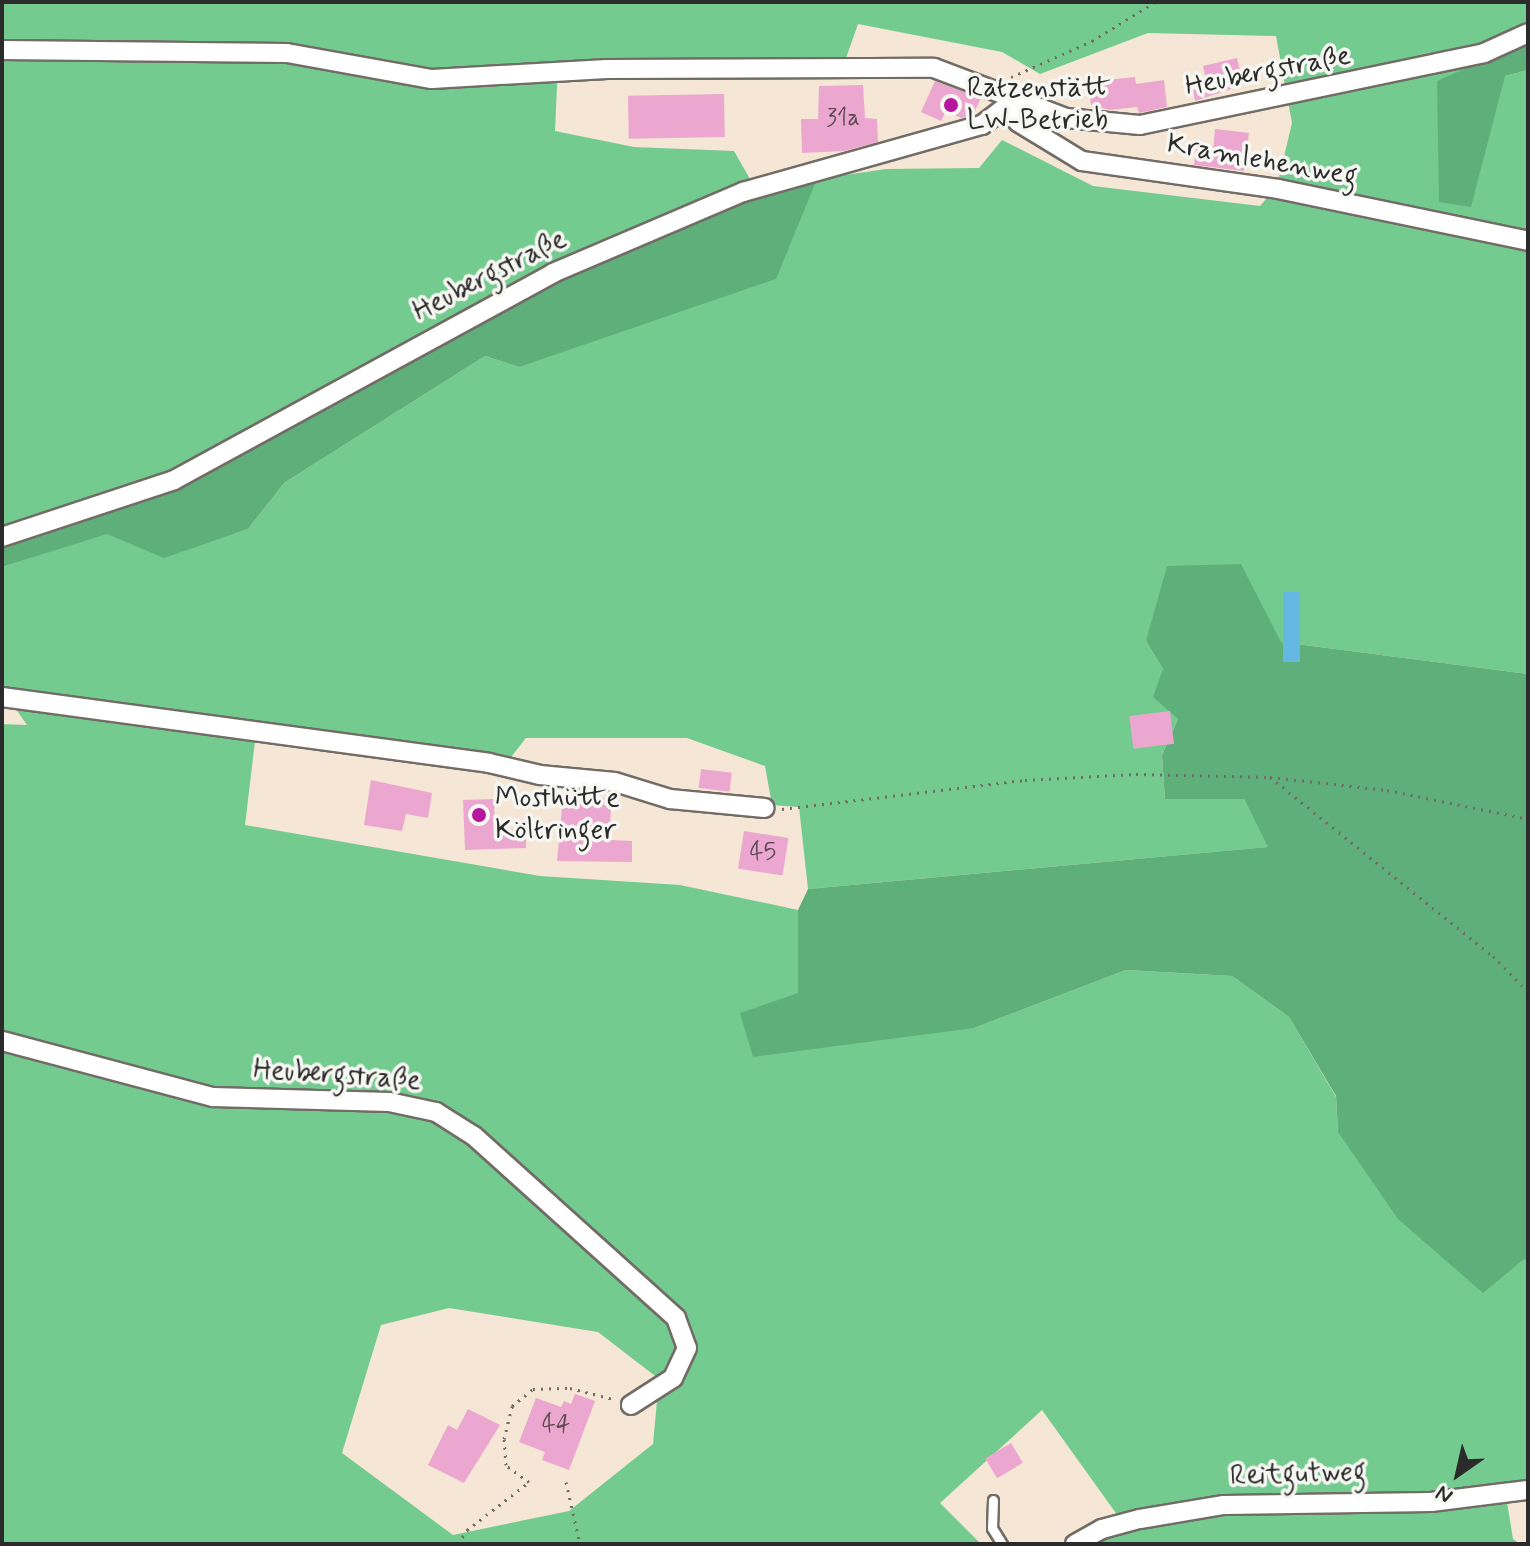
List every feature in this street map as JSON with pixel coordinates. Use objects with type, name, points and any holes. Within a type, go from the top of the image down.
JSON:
[{"type":"street","name":"Heubergstraße","points":[[2,50],[287,53],[432,79],[607,69],[934,68],[990,86],[1066,118],[1140,125],[1484,53],[1528,33]]},
{"type":"street","name":"Heubergstraße","points":[[2,537],[174,480],[553,273],[743,192],[982,125],[1016,99]]},
{"type":"street","name":"Kramlehenweg","points":[[1016,99],[1018,122],[1082,161],[1278,189],[1528,241]]},
{"type":"street","points":[[2,697],[489,763],[540,775],[615,782],[670,799],[765,808]]},
{"type":"street","name":"Heubergstraße","points":[[2,1041],[213,1097],[389,1102],[436,1112],[474,1136],[676,1318],[687,1348],[673,1378],[631,1405]]},
{"type":"street","name":"Reitgutweg","points":[[1075,1544],[1102,1529],[1224,1505],[1302,1500],[1431,1502],[1528,1490]]},
{"type":"lane","points":[[993,1500],[992,1528],[1002,1544]]},
{"type":"path","points":[[990,86],[1092,41],[1155,2]]},
{"type":"path","points":[[765,808],[806,809],[1025,780],[1136,774],[1270,777],[1387,790],[1528,819]]},
{"type":"path","points":[[1270,777],[1493,956],[1528,992]]},
{"type":"path","points":[[458,1544],[467,1530],[529,1482],[506,1465],[504,1439],[512,1406],[533,1389],[570,1388],[631,1405]]},
{"type":"path","points":[[566,1482],[580,1544]]},
{"type":"green space","points":[[2,2],[1528,2],[1528,41],[1505,76],[1528,70],[1528,674],[1281,642],[1146,641],[1163,669],[1178,719],[1162,755],[1165,799],[1244,799],[1269,847],[808,889],[799,807],[772,805],[765,766],[687,738],[526,738],[508,761],[257,724],[245,825],[540,876],[680,885],[798,910],[798,993],[974,1028],[1126,970],[1232,976],[1289,1017],[1336,1097],[1338,1132],[1528,1261],[1528,1493],[1506,1496],[1513,1539],[1520,1544],[1067,1544],[1118,1516],[1042,1410],[940,1503],[981,1544],[2,1544],[2,724],[27,725],[2,689],[2,567],[107,533],[164,557],[248,529],[284,483],[485,356],[519,367],[817,179],[886,169],[979,168],[1002,140],[1093,186],[1260,206],[1277,186],[1292,123],[1276,36],[1148,33],[1040,74],[1002,52],[858,24],[846,58],[558,64],[555,131],[634,147],[734,151],[754,186],[221,457],[2,538]],"holes":[[[449,1308],[598,1332],[659,1379],[653,1444],[569,1511],[453,1535],[342,1453],[381,1325]]]},
{"type":"green space","points":[[1528,41],[1528,70],[1505,76],[1471,207],[1439,202],[1437,81]]},
{"type":"green space","points":[[817,179],[776,279],[519,367],[485,356],[284,483],[248,529],[164,558],[107,534],[2,567],[2,538],[112,503],[661,225]]},
{"type":"green space","points":[[1241,564],[1281,642],[1528,674],[1528,1261],[1524,1259],[1483,1293],[1398,1219],[1338,1132],[1336,1096],[1289,1017],[1232,976],[1126,970],[974,1028],[753,1057],[740,1013],[798,993],[798,910],[808,889],[1268,847],[1244,799],[1165,799],[1162,755],[1178,719],[1153,697],[1163,669],[1146,641],[1167,566]]},
{"type":"water","points":[[1283,592],[1300,592],[1300,662],[1283,662]]},
{"type":"building","points":[[1237,58],[1242,79],[1229,82],[1231,89],[1195,101],[1193,90],[1208,87],[1203,66]]},
{"type":"building","points":[[1135,77],[1136,84],[1164,80],[1167,107],[1139,113],[1137,107],[1110,110],[1091,105],[1089,88],[1099,87],[1098,81]]},
{"type":"building","name":"Ratzenstätt LW-Betrieb","points":[[935,81],[981,98],[973,115],[961,118],[946,111],[941,121],[921,112]]},
{"type":"building","points":[[863,85],[865,118],[877,119],[878,142],[844,151],[802,153],[801,119],[818,119],[819,86]]},
{"type":"building","points":[[724,94],[725,137],[629,139],[628,96]]},
{"type":"building","points":[[1215,129],[1249,133],[1244,171],[1194,165],[1196,149],[1213,151]]},
{"type":"building","points":[[1170,711],[1174,744],[1133,749],[1129,716]]},
{"type":"building","points":[[701,769],[732,773],[729,792],[699,788]]},
{"type":"building","points":[[371,780],[432,793],[428,818],[406,814],[402,831],[364,825]]},
{"type":"building","points":[[563,797],[611,798],[610,840],[632,841],[632,862],[557,861]]},
{"type":"building","name":"Mosthütte Költringer","points":[[494,799],[495,830],[526,829],[526,848],[465,850],[463,800]]},
{"type":"building","points":[[744,831],[788,838],[783,876],[738,869]]},
{"type":"building","points":[[575,1394],[595,1401],[569,1470],[542,1460],[545,1452],[519,1442],[536,1398],[561,1407],[564,1401],[571,1404]]},
{"type":"building","points":[[468,1409],[500,1425],[464,1483],[428,1465],[448,1425],[457,1430]]},
{"type":"building","points":[[1011,1443],[1023,1463],[997,1478],[985,1458]]},
{"type":"place","name":"Ratzenstätt LW-Betrieb","points":[[951,105]]},
{"type":"place","name":"Mosthütte Költringer","points":[[479,815]]}]
